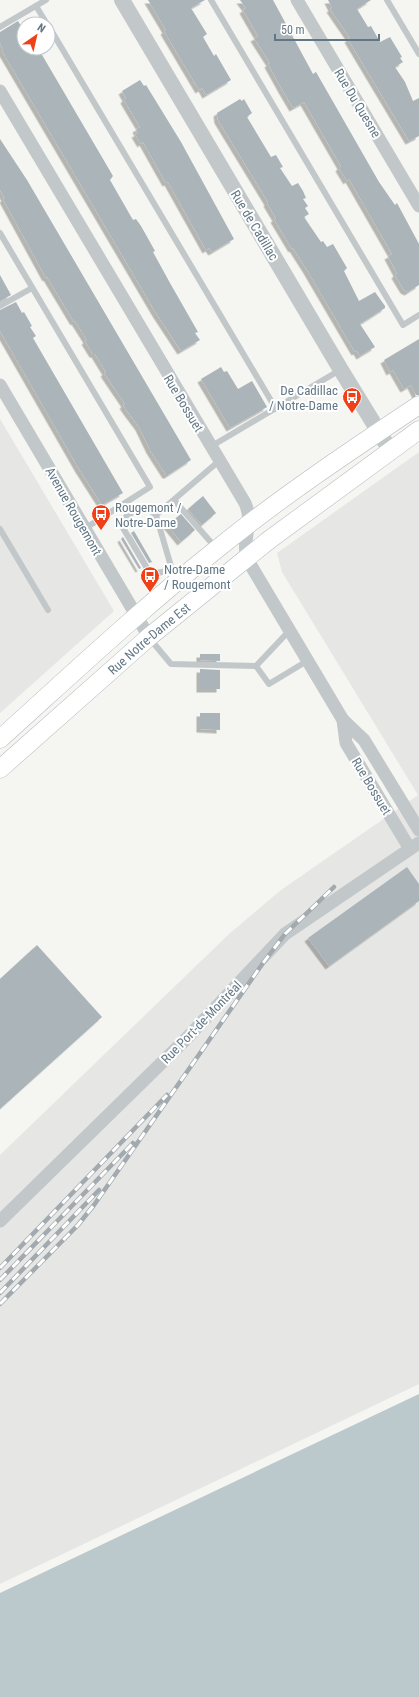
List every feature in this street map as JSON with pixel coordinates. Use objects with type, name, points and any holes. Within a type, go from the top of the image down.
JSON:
[{"type":"main road","name":"Rue Notre-Dame Est","points":[[0,738],[136,616],[174,576],[217,549],[250,523],[419,405]]},
{"type":"main road","name":"Rue Notre-Dame Est","points":[[0,769],[149,637],[246,559],[390,450],[419,430]]},
{"type":"street","name":"Rue de Cadillac","points":[[122,0],[390,450]]},
{"type":"street","name":"Rue Du Quesne","points":[[297,0],[419,206]]},
{"type":"street","name":"Rue Bossuet","points":[[0,91],[210,447],[245,503],[250,523],[245,543],[246,559],[342,720],[364,740],[419,830]]},
{"type":"street","name":"Avenue Rougemont","points":[[0,385],[149,637]]},
{"type":"street","name":"Rue Bossuet","points":[[342,720],[346,743],[414,846]]},
{"type":"street","name":"Rue Port-de-Montréal","points":[[0,1221],[185,1040],[285,934],[414,846]]},
{"type":"lane","points":[[0,27],[46,0]]},
{"type":"lane","points":[[211,0],[403,325],[419,315]]},
{"type":"lane","points":[[387,0],[419,54]]},
{"type":"lane","points":[[36,6],[42,16]]},
{"type":"lane","points":[[56,38],[276,409]]},
{"type":"lane","points":[[0,233],[150,487],[84,529]]},
{"type":"lane","points":[[0,306],[32,288]]},
{"type":"lane","points":[[210,447],[341,370]]},
{"type":"lane","points":[[156,515],[219,461]]},
{"type":"lane","points":[[174,500],[217,549]]},
{"type":"lane","points":[[142,509],[148,509],[156,515],[174,576],[148,570],[123,528],[122,524],[127,516],[142,509]]},
{"type":"lane","points":[[0,529],[48,610]]},
{"type":"lane","points":[[149,637],[170,664],[256,666],[289,631]]},
{"type":"lane","points":[[256,666],[269,684],[307,661]]},
{"type":"shaded area","points":[[0,419],[114,611],[0,713]]},
{"type":"shaded area","points":[[419,452],[419,1384],[0,1584],[0,1155],[229,934],[281,890],[418,795],[282,572],[277,553]]},
{"type":"shaded area","points":[[419,1394],[419,1697],[0,1697],[0,1593]]},
{"type":"building","points":[[148,0],[205,0],[191,8],[207,34],[203,37],[214,56],[216,54],[231,80],[206,95],[202,88],[199,90],[164,31],[166,30]]},
{"type":"building","points":[[240,0],[273,0],[313,74],[316,72],[379,182],[395,205],[397,203],[419,244],[419,285],[408,292],[404,290],[395,275],[397,273],[388,256],[392,254],[349,179],[347,181],[339,168],[341,166],[304,102],[293,108],[283,91],[268,64],[270,63],[254,38],[258,36],[243,10],[246,8]]},
{"type":"building","points":[[328,0],[371,0],[357,9],[368,27],[371,26],[380,42],[390,37],[402,57],[400,58],[403,62],[395,67],[405,82],[413,101],[419,98],[419,136],[409,141],[348,39],[350,38],[330,9],[332,8]]},
{"type":"building","points":[[16,22],[16,56],[43,56],[113,176],[110,180],[133,220],[136,219],[141,226],[155,251],[153,252],[198,332],[195,333],[200,340],[181,351],[156,313],[2,51],[0,32]]},
{"type":"building","points":[[140,80],[144,86],[146,85],[181,142],[234,239],[212,252],[209,248],[206,250],[168,182],[166,183],[143,142],[141,144],[135,134],[138,133],[136,129],[140,127],[124,100],[126,98],[122,91]]},
{"type":"building","points":[[240,99],[242,101],[244,99],[252,113],[247,117],[271,157],[276,155],[283,167],[280,168],[292,186],[298,183],[303,191],[306,198],[303,199],[308,206],[305,208],[309,214],[304,217],[321,242],[323,241],[327,247],[333,244],[347,268],[344,271],[359,301],[375,292],[385,306],[385,308],[360,324],[375,347],[360,356],[357,351],[355,352],[307,270],[293,248],[292,249],[274,219],[276,218],[267,203],[268,202],[218,120],[217,113]]},
{"type":"building","points":[[0,139],[27,180],[191,460],[168,475],[166,475],[150,450],[139,427],[123,405],[125,404],[104,373],[106,372],[95,354],[93,354],[85,341],[87,340],[75,321],[74,322],[47,277],[46,278],[3,199],[5,198],[0,190]]},
{"type":"building","points":[[0,275],[11,295],[0,301]]},
{"type":"building","points":[[16,302],[32,326],[30,327],[36,336],[33,338],[123,493],[102,505],[79,469],[0,331],[0,310]]},
{"type":"building","points":[[419,339],[419,395],[416,395],[411,385],[404,389],[393,370],[390,372],[384,360]]},
{"type":"building","points":[[221,367],[224,372],[227,371],[238,389],[252,381],[267,407],[230,428],[201,379]]},
{"type":"building","points":[[203,496],[216,513],[202,525],[188,509]]},
{"type":"building","points":[[181,514],[195,530],[181,542],[167,525]]},
{"type":"building","points":[[134,531],[152,562],[149,563],[131,533]]},
{"type":"building","points":[[123,537],[141,568],[139,569],[121,539]]},
{"type":"building","points":[[200,654],[220,654],[220,661],[200,660]]},
{"type":"building","points":[[200,669],[220,670],[220,689],[200,689]]},
{"type":"building","points":[[200,713],[220,713],[220,730],[200,729]]},
{"type":"building","points":[[407,867],[419,884],[419,901],[329,966],[308,938]]},
{"type":"building","points":[[37,945],[102,1017],[0,1109],[0,979]]},
{"type":"railway","points":[[0,1304],[78,1225],[94,1205],[263,963],[285,934],[334,887]]},
{"type":"railway","points":[[0,1268],[167,1095]]},
{"type":"railway","points":[[0,1280],[133,1143]]},
{"type":"railway","points":[[0,1293],[99,1190]]},
{"type":"place","name":"De Cadillac / Notre-Dame","points":[[352,414]]},
{"type":"place","name":"Rougemont / Notre-Dame","points":[[101,531]]},
{"type":"place","name":"Notre-Dame / Rougemont","points":[[150,593]]}]
